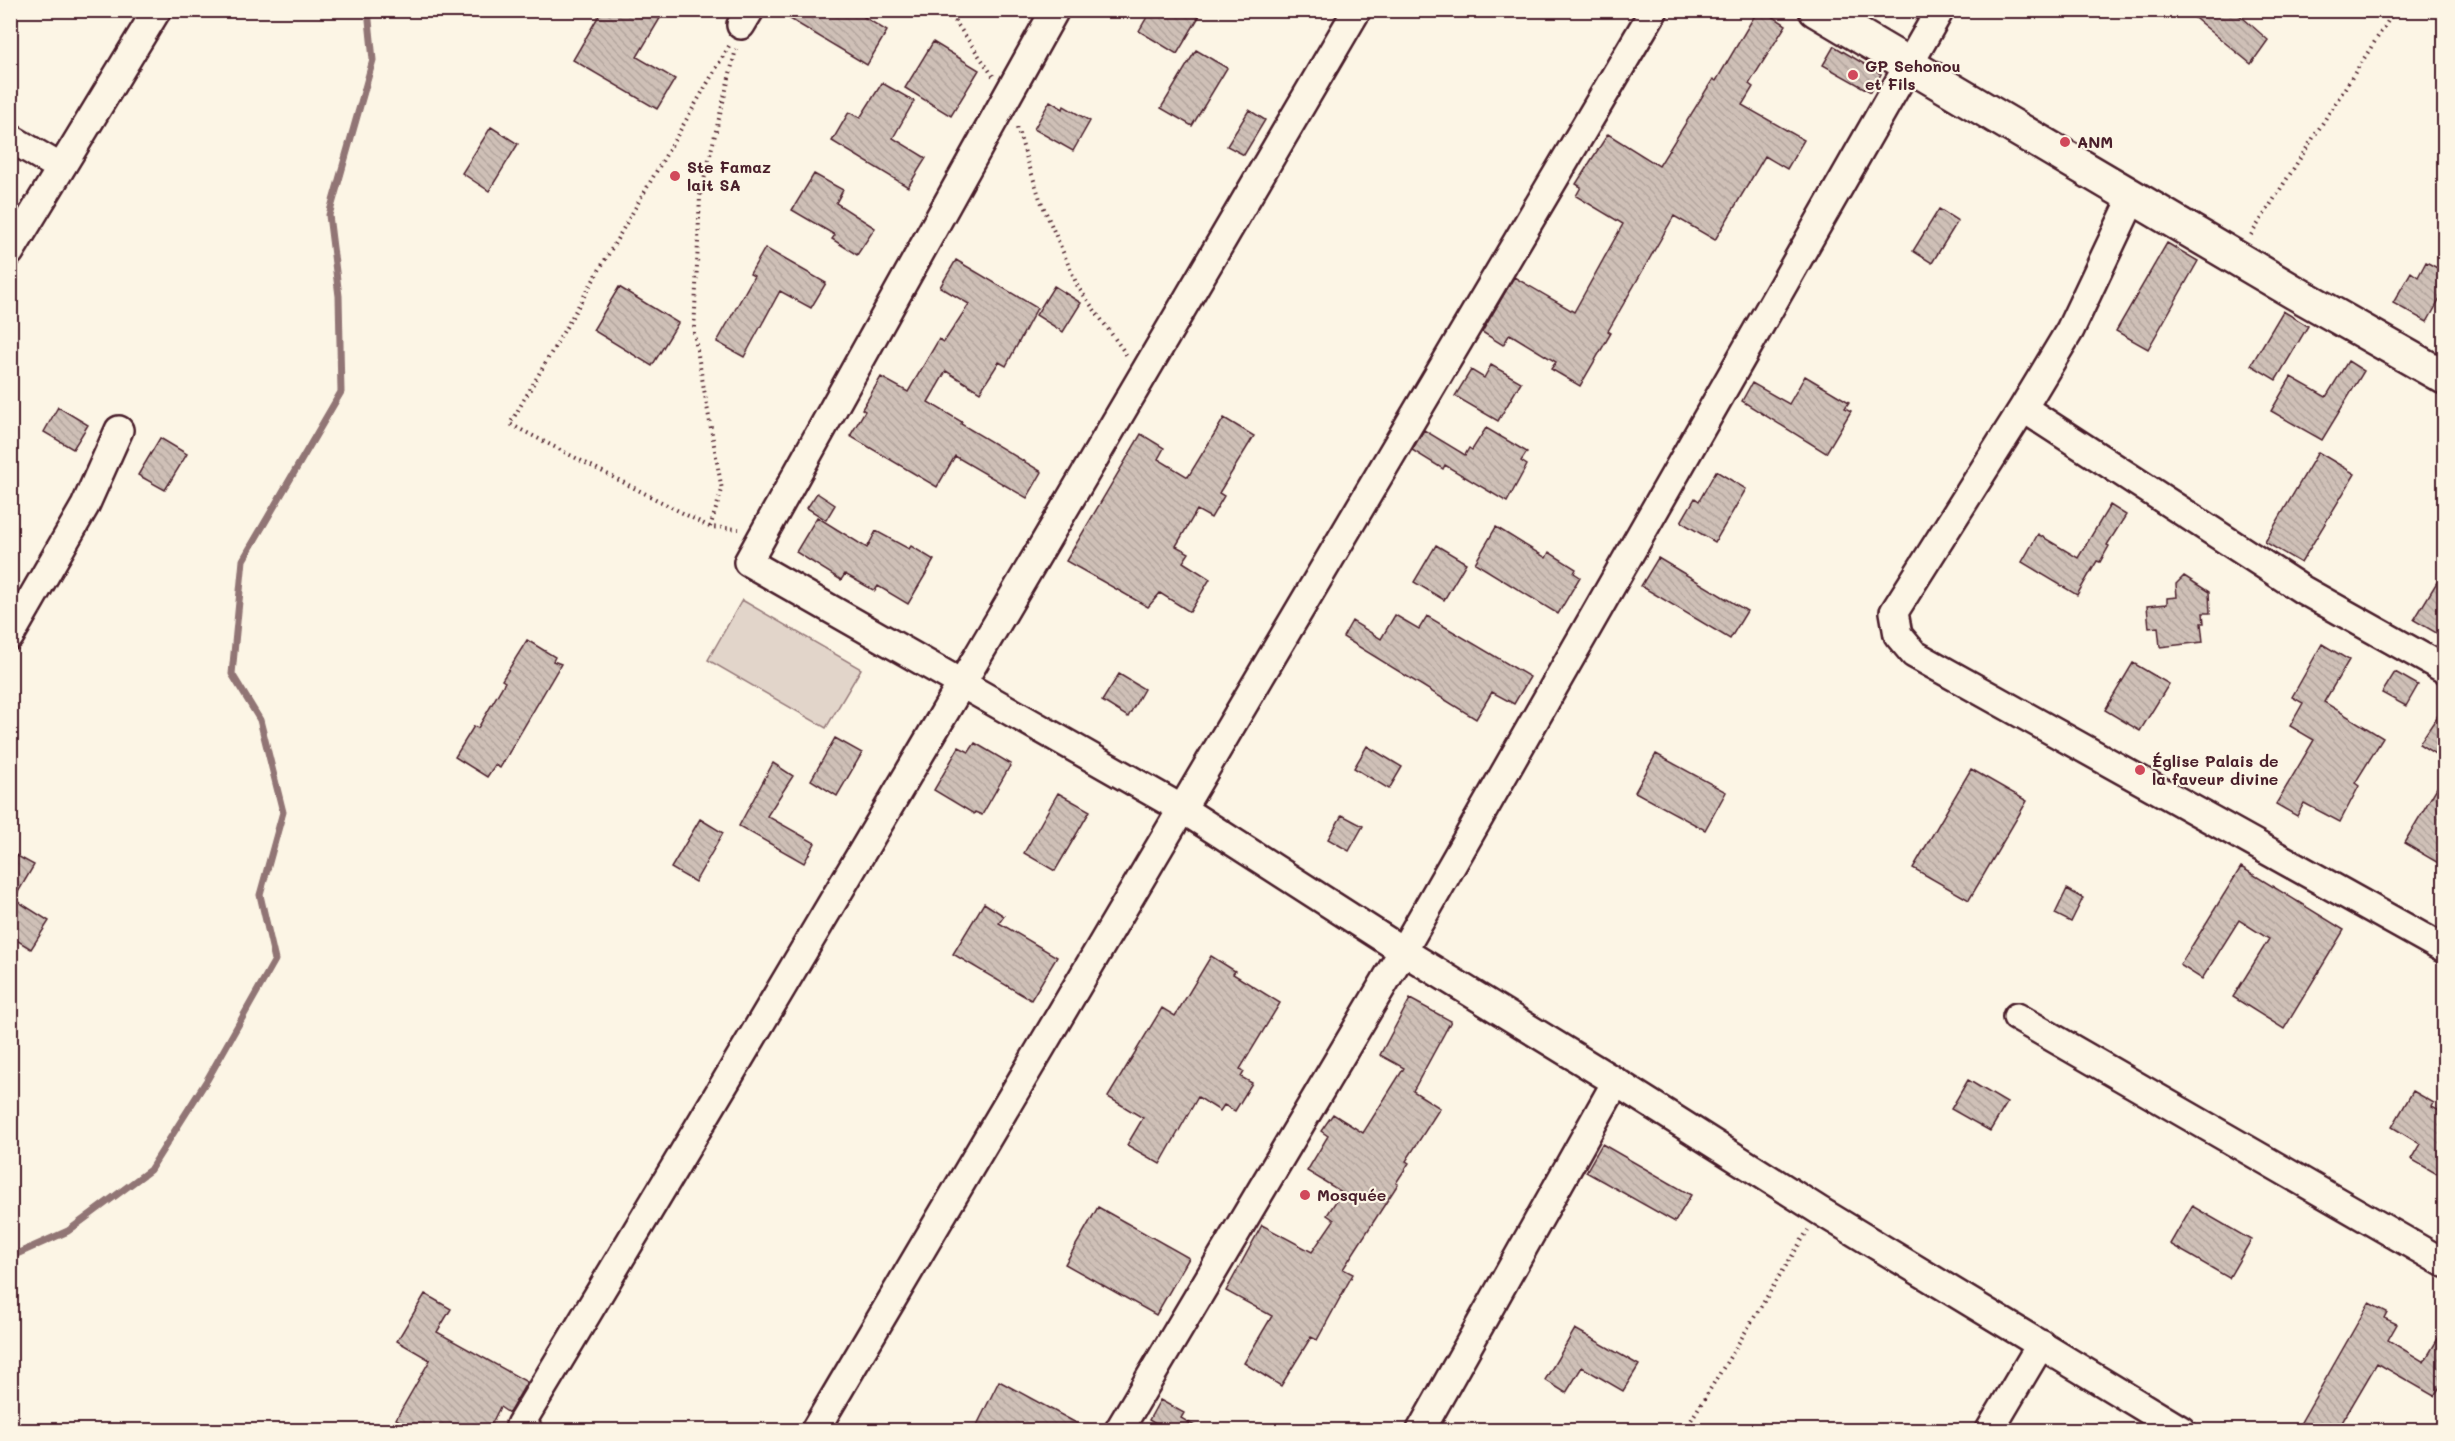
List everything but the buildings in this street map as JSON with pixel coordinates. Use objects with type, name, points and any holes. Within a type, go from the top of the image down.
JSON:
[{"type":"street","points":[[10,252],[157,10]]},
{"type":"street","points":[[1055,10],[748,562],[1182,809],[1403,951],[1820,1211],[2181,1431]]},
{"type":"street","points":[[522,1429],[1357,10]]},
{"type":"street","points":[[815,1431],[1654,10]]},
{"type":"street","points":[[1816,10],[2236,258],[2445,376]]},
{"type":"street","points":[[1119,1431],[1403,951],[1940,10]]},
{"type":"street","points":[[10,138],[61,168]]},
{"type":"street","points":[[2133,197],[2070,330],[1894,612],[1898,635],[1914,654],[2445,949]]},
{"type":"street","points":[[2023,408],[2303,590],[2445,669]]},
{"type":"street","points":[[10,636],[85,506],[118,430]]},
{"type":"street","points":[[2017,1017],[2445,1263]]},
{"type":"street","points":[[1420,1431],[1616,1082]]},
{"type":"street","points":[[1990,1431],[2041,1344]]},
{"type":"path","points":[[940,10],[955,21],[1007,97],[1040,199],[1078,287],[1142,377]]},
{"type":"path","points":[[2236,258],[2395,10]]},
{"type":"path","points":[[710,527],[722,490],[694,333],[700,196],[746,18]]},
{"type":"path","points":[[746,18],[510,424],[710,527],[765,531]]},
{"type":"path","points":[[1685,1431],[1820,1211]]},
{"type":"shaded area","points":[[742,600],[861,669],[826,728],[708,660]]},
{"type":"waterway","points":[[10,1257],[68,1231],[150,1170],[207,1080],[275,960],[260,895],[283,812],[260,720],[232,674],[243,560],[341,392],[339,296],[329,215],[373,60],[368,10]]},
{"type":"place","name":"GP Sehonou et Fils","points":[[1853,75]]},
{"type":"place","name":"ANM","points":[[2065,142]]},
{"type":"place","name":"Ste Famaz lait SA","points":[[675,176]]},
{"type":"place","name":"Église Palais de la faveur divine","points":[[2140,770]]},
{"type":"place","name":"Mosquée","points":[[1305,1195]]}]
